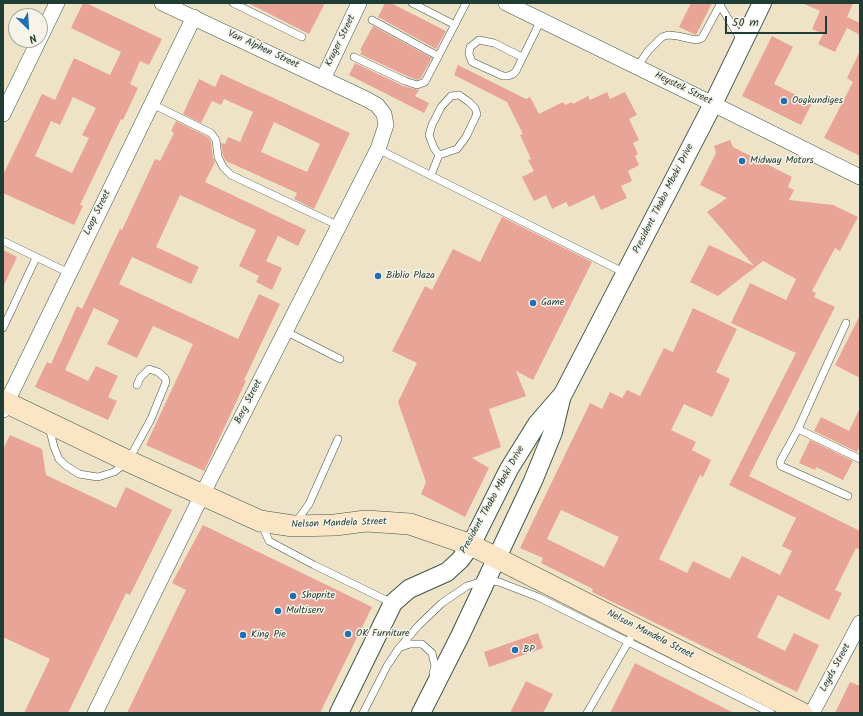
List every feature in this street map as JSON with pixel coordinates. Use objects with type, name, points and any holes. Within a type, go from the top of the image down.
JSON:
[{"type":"main road","name":"Nelson Mandela Street","points":[[4,404],[48,422],[128,461],[260,521],[293,526],[335,525],[366,521],[410,524],[471,545],[632,635],[802,713]]},
{"type":"street","points":[[48,22],[57,3]]},
{"type":"street","name":"Van Alphen Street","points":[[162,3],[364,98]]},
{"type":"street","name":"Kruger Street","points":[[323,79],[360,3]]},
{"type":"street","name":"Heystek Street","points":[[506,3],[860,177]]},
{"type":"street","name":"President Thabo Mbeki Drive","points":[[420,713],[460,636],[533,481],[553,432],[563,394],[713,104],[762,3]]},
{"type":"street","name":"Loop Street","points":[[4,404],[194,17]]},
{"type":"street","points":[[3,114],[36,48]]},
{"type":"street","name":"Berg Street","points":[[95,713],[202,495],[378,149],[386,125],[384,114],[377,105],[364,98]]},
{"type":"street","name":"President Thabo Mbeki Drive","points":[[339,713],[393,603],[409,588],[447,572],[460,560],[471,545],[509,469],[537,424],[563,394]]},
{"type":"street","name":"Leyds Street","points":[[812,713],[860,623]]},
{"type":"lane","points":[[233,3],[302,37]]},
{"type":"lane","points":[[412,3],[455,25]]},
{"type":"lane","points":[[354,57],[405,81],[417,85],[425,82],[466,3]]},
{"type":"lane","points":[[721,4],[743,42]]},
{"type":"lane","points":[[637,67],[648,51],[662,37],[668,35],[697,40],[702,38],[721,4]]},
{"type":"lane","points":[[372,20],[438,56]]},
{"type":"lane","points":[[522,57],[494,43],[479,40],[470,47],[469,54],[472,62],[503,76],[513,74],[516,71],[541,20]]},
{"type":"lane","points":[[451,96],[459,96],[475,108],[477,114],[458,149],[439,155],[434,148],[429,135],[432,125],[441,107],[451,96]]},
{"type":"lane","points":[[152,104],[211,133],[216,140],[218,158],[223,167],[231,175],[339,226]]},
{"type":"lane","points":[[378,149],[626,273]]},
{"type":"lane","points":[[431,175],[439,155]]},
{"type":"lane","points":[[3,241],[69,273]]},
{"type":"lane","points":[[3,328],[36,258]]},
{"type":"lane","points":[[846,323],[798,429],[780,462],[782,466],[848,496]]},
{"type":"lane","points":[[285,331],[340,359]]},
{"type":"lane","points":[[48,422],[54,447],[59,458],[65,465],[79,474],[98,477],[114,472],[128,461],[151,419],[166,382],[165,378],[158,372],[149,369],[140,378],[137,385]]},
{"type":"lane","points":[[798,429],[860,459]]},
{"type":"lane","points":[[293,526],[309,504],[338,439]]},
{"type":"lane","points":[[260,521],[269,541],[314,565],[393,603]]},
{"type":"lane","points":[[363,713],[386,666],[419,625],[442,603],[467,586],[486,580],[499,582],[632,635],[770,713]]},
{"type":"lane","points":[[587,713],[632,635]]},
{"type":"lane","points":[[399,648],[410,644],[422,644],[432,653],[435,666],[430,684],[416,713]]},
{"type":"building","points":[[83,3],[86,3],[162,39],[149,65],[140,61],[130,84],[138,88],[123,120],[121,119],[80,205],[83,206],[74,225],[3,193],[3,175],[42,94],[55,100],[74,58],[110,75],[121,52],[71,28]],"holes":[[[73,97],[96,108],[82,135],[89,138],[72,173],[35,156],[51,121],[60,125]]]},
{"type":"building","points":[[248,3],[325,3],[309,34]]},
{"type":"building","points":[[385,3],[391,3],[446,31],[436,49],[378,17]]},
{"type":"building","points":[[691,3],[712,3],[696,35],[679,27]]},
{"type":"building","points":[[802,3],[853,3],[847,17],[860,23],[860,35],[847,28],[835,52],[818,44],[823,34],[812,29],[820,11]]},
{"type":"building","points":[[373,26],[432,58],[421,78],[417,80],[360,54],[362,51],[360,50]]},
{"type":"building","points":[[772,36],[793,47],[774,84],[812,103],[801,125],[742,96]]},
{"type":"building","points":[[860,51],[860,156],[824,138],[853,82],[847,78]]},
{"type":"building","points":[[355,63],[403,86],[419,90],[415,96],[429,103],[424,113],[349,75]]},
{"type":"building","points":[[458,65],[526,99],[530,97],[539,114],[563,102],[565,105],[572,102],[573,104],[588,96],[590,100],[607,92],[610,99],[625,92],[637,115],[629,119],[639,140],[633,143],[638,154],[635,156],[639,165],[628,171],[632,181],[621,186],[627,198],[601,210],[594,195],[569,207],[566,202],[552,209],[546,195],[534,201],[522,177],[534,171],[528,160],[531,159],[520,135],[523,134],[507,102],[454,75]]},
{"type":"building","points":[[221,74],[350,133],[314,209],[294,199],[297,193],[226,161],[223,156],[221,143],[225,144],[228,137],[240,142],[253,112],[224,99],[221,105],[212,101],[201,123],[183,114],[199,79],[215,87]],"holes":[[[274,122],[320,144],[307,172],[261,152]]]},
{"type":"building","points":[[176,121],[208,137],[211,142],[215,162],[205,182],[306,230],[298,246],[278,236],[266,261],[282,268],[272,290],[256,282],[259,276],[239,266],[256,230],[180,195],[156,247],[199,267],[191,284],[132,257],[119,284],[238,339],[259,294],[280,304],[244,380],[246,381],[204,471],[146,445],[193,344],[153,326],[137,358],[107,344],[119,320],[94,308],[65,370],[88,381],[96,366],[118,376],[108,397],[117,401],[108,420],[35,387],[47,362],[51,364],[77,306],[82,309],[120,229],[122,230],[155,159],[160,161],[174,133],[171,131]]},
{"type":"building","points":[[730,140],[733,147],[792,177],[788,187],[794,190],[789,200],[833,205],[858,217],[840,251],[835,248],[812,291],[816,293],[814,297],[835,307],[749,476],[860,531],[860,550],[856,548],[835,590],[842,593],[829,620],[778,595],[757,637],[785,651],[794,633],[819,645],[797,692],[592,592],[593,589],[541,563],[543,558],[520,548],[590,403],[602,409],[610,392],[622,398],[627,390],[640,396],[664,348],[673,352],[693,308],[737,329],[716,372],[730,379],[712,417],[684,404],[671,430],[696,442],[692,450],[711,460],[703,477],[700,475],[659,559],[687,573],[693,561],[730,579],[742,556],[780,575],[792,551],[782,546],[796,518],[729,485],[796,353],[731,323],[750,283],[786,300],[796,279],[763,261],[718,296],[690,282],[709,245],[754,266],[707,212],[727,198],[700,185],[716,153],[714,146]],"holes":[[[561,510],[619,537],[604,567],[547,539]]]},
{"type":"building","points":[[502,217],[592,262],[533,380],[516,371],[526,396],[489,409],[501,447],[472,458],[489,468],[465,517],[421,494],[426,482],[398,402],[417,363],[392,351],[425,286],[432,290],[453,249],[480,262]]},
{"type":"building","points":[[3,250],[17,257],[3,287]]},
{"type":"building","points":[[860,315],[860,378],[835,365]]},
{"type":"building","points":[[860,408],[860,446],[857,452],[814,431],[821,417],[849,431]]},
{"type":"building","points":[[10,435],[42,449],[46,475],[116,508],[126,487],[172,510],[130,595],[126,593],[68,713],[24,713],[50,659],[3,637],[3,449]]},
{"type":"building","points":[[810,440],[853,461],[843,480],[816,467],[815,470],[799,463]]},
{"type":"building","points":[[203,525],[372,607],[320,713],[127,713],[186,590],[172,583]]},
{"type":"building","points":[[538,633],[543,648],[489,667],[484,652]]},
{"type":"building","points":[[635,663],[734,713],[610,713]]},
{"type":"building","points":[[526,681],[553,694],[543,713],[510,713]]},
{"type":"building","points":[[850,682],[860,686],[860,713],[835,713]]},
{"type":"place","name":"Oogkundiges","points":[[784,101]]},
{"type":"place","name":"Midway Motors","points":[[742,161]]},
{"type":"place","name":"Biblio Plaza","points":[[378,276]]},
{"type":"place","name":"Game","points":[[533,303]]},
{"type":"place","name":"Shoprite","points":[[293,596]]},
{"type":"place","name":"Multiserv","points":[[278,611]]},
{"type":"place","name":"OK Furniture","points":[[348,634]]},
{"type":"place","name":"King Pie","points":[[243,635]]},
{"type":"place","name":"BP","points":[[515,650]]}]
